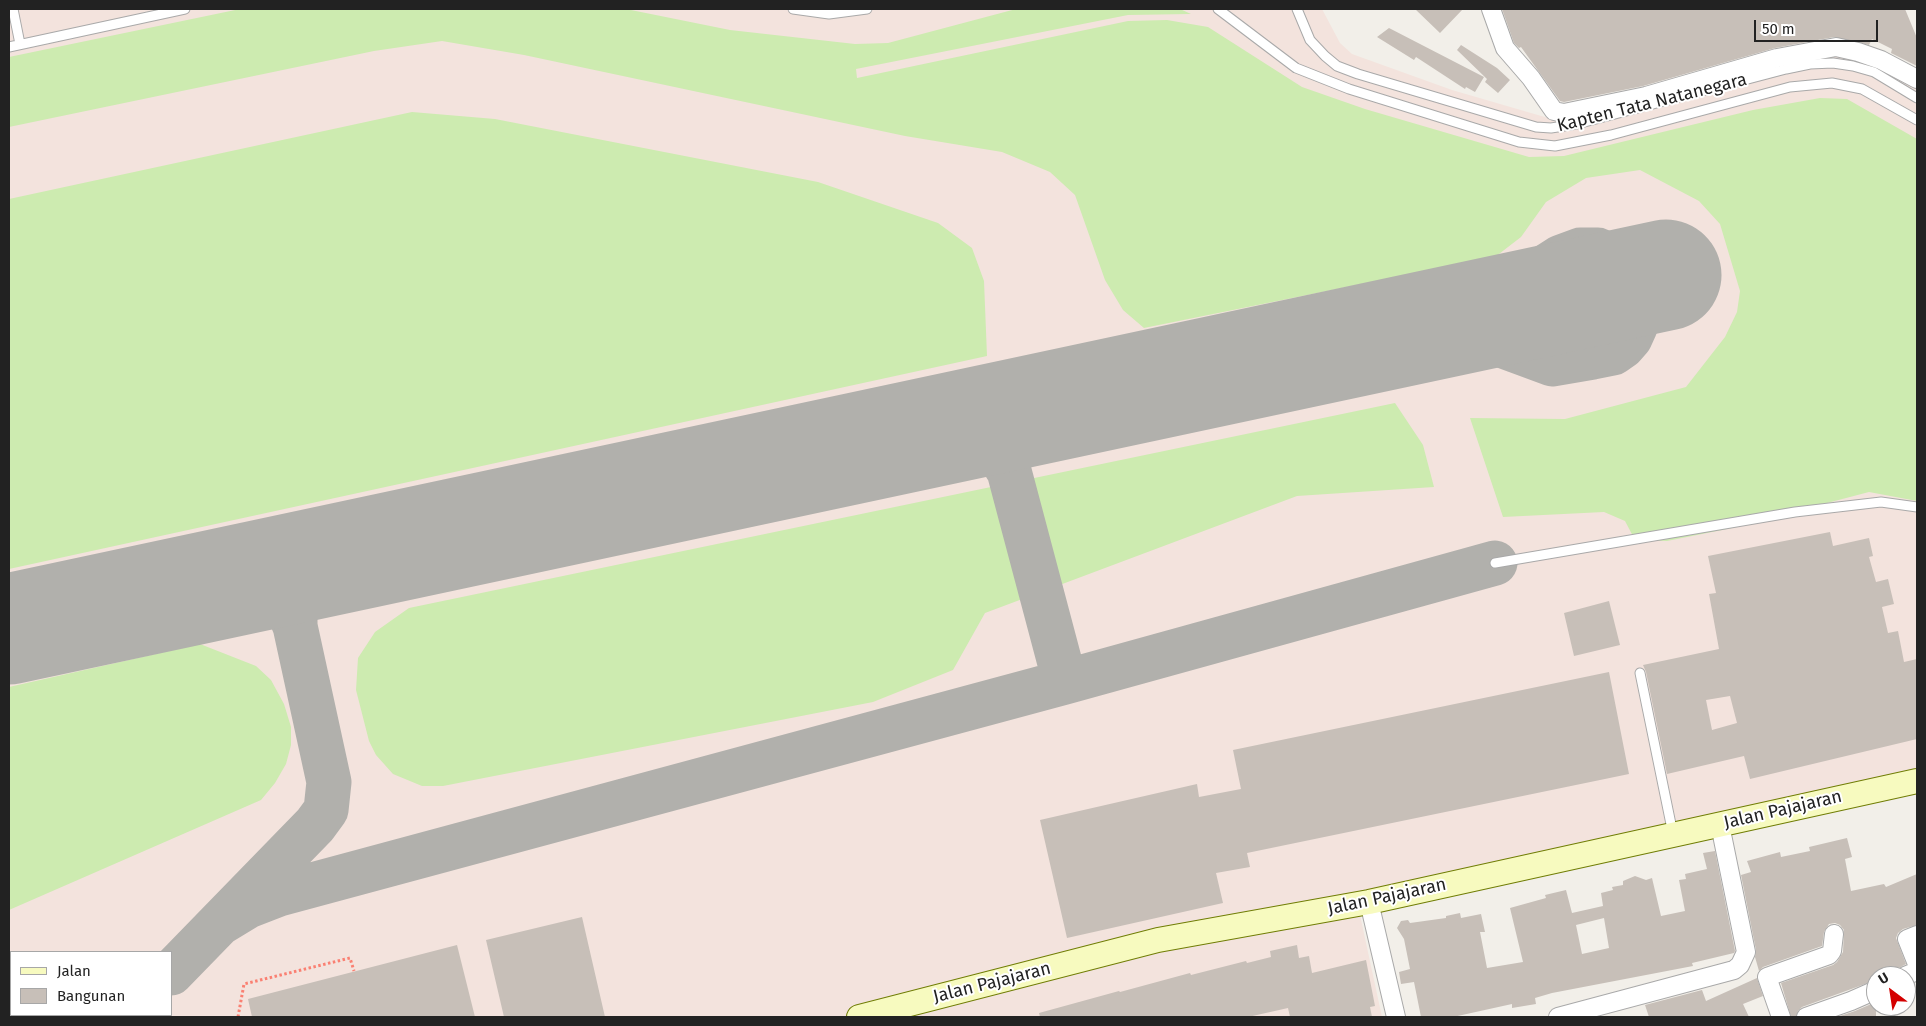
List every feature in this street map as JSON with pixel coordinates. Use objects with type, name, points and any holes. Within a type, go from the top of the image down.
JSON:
[{"type":"main road","name":"Jalan Pajajaran","points":[[859,1017],[1158,940],[1369,902],[1917,781]]},
{"type":"street","points":[[1490,9],[1505,48],[1531,78],[1554,111],[1559,112],[1646,96],[1777,58],[1836,47],[1880,60],[1917,79]]},
{"type":"street","points":[[1558,1017],[1734,970],[1740,965],[1746,952],[1720,824]]},
{"type":"street","points":[[1369,902],[1396,1017]]},
{"type":"street","points":[[1782,1017],[1767,977],[1829,955],[1832,951],[1834,934]]},
{"type":"street","points":[[1917,935],[1907,939],[1917,964]]},
{"type":"street","points":[[1806,1017],[1866,994]]},
{"type":"lane","points":[[13,9],[20,44]]},
{"type":"lane","points":[[9,47],[185,9]]},
{"type":"lane","points":[[793,9],[829,14],[867,9]]},
{"type":"lane","points":[[1218,9],[1296,68],[1349,90],[1519,142],[1555,146],[1611,135],[1790,87],[1832,83],[1862,88],[1917,120]]},
{"type":"lane","name":"Kapten Tata Natanegara","points":[[1296,9],[1310,40],[1337,66],[1536,127],[1551,128],[1577,124],[1786,69],[1825,63],[1853,66],[1874,72],[1917,98]]},
{"type":"lane","points":[[1495,563],[1795,512],[1881,502],[1917,507]]},
{"type":"lane","points":[[1640,673],[1674,835]]},
{"type":"path","points":[[238,1017],[244,984],[350,958],[354,971]]},
{"type":"shaded area","points":[[9,9],[1322,9],[1340,43],[1352,54],[1452,90],[1555,120],[1817,53],[1862,57],[1917,86],[1917,794],[1360,915],[1382,1017],[9,1017]]},
{"type":"green space","points":[[240,9],[626,9],[730,30],[855,44],[888,43],[1016,9],[1180,9],[1191,14],[1128,15],[856,69],[857,78],[1128,21],[1167,20],[1208,27],[1302,87],[1365,109],[1529,157],[1564,156],[1753,110],[1820,98],[1847,99],[1917,139],[1917,501],[1869,492],[1732,528],[1667,541],[1635,540],[1625,521],[1604,512],[1503,517],[1470,418],[1565,419],[1686,387],[1725,337],[1737,312],[1740,291],[1720,224],[1699,201],[1640,170],[1586,178],[1546,202],[1521,237],[1495,257],[1144,328],[1123,310],[1105,280],[1075,195],[1050,172],[1002,152],[905,136],[524,55],[442,41],[374,51],[9,127],[9,57]]},
{"type":"green space","points":[[412,112],[495,119],[818,182],[938,223],[972,248],[984,281],[987,356],[9,569],[9,199]]},
{"type":"green space","points":[[1395,403],[1423,445],[1434,487],[1297,496],[985,613],[953,670],[873,702],[443,786],[422,786],[393,774],[376,755],[369,741],[356,690],[358,658],[375,632],[409,608]]},
{"type":"green space","points":[[200,644],[256,666],[271,680],[284,704],[291,727],[291,745],[286,764],[275,783],[261,800],[9,910],[9,687]]},
{"type":"building","points":[[1415,9],[1463,9],[1440,33]]},
{"type":"building","points":[[1502,9],[1905,9],[1917,38],[1917,66],[1891,53],[1892,49],[1872,39],[1869,45],[1834,37],[1775,48],[1643,86],[1564,102],[1560,101],[1521,47],[1519,48],[1514,43]]},
{"type":"building","points":[[1389,28],[1484,77],[1475,92],[1466,87],[1465,89],[1416,57],[1414,60],[1377,37]]},
{"type":"building","points":[[1461,45],[1497,68],[1510,80],[1498,93],[1485,82],[1487,79],[1457,50]]},
{"type":"building","points":[[1830,532],[1833,546],[1869,538],[1873,556],[1869,557],[1876,582],[1888,579],[1894,604],[1882,607],[1888,633],[1898,631],[1904,662],[1917,659],[1917,739],[1750,779],[1744,756],[1667,774],[1643,665],[1719,649],[1709,594],[1716,593],[1708,556]],"holes":[[[1730,696],[1737,723],[1712,730],[1706,700]]]},
{"type":"building","points":[[1609,601],[1620,645],[1574,656],[1564,613]]},
{"type":"building","points":[[1609,672],[1629,774],[1247,853],[1250,867],[1216,873],[1223,903],[1067,938],[1040,820],[1197,784],[1199,797],[1241,789],[1233,750]]},
{"type":"building","points":[[1847,838],[1852,857],[1845,859],[1851,891],[1884,884],[1886,887],[1917,874],[1917,925],[1903,929],[1896,938],[1906,964],[1902,966],[1866,966],[1866,984],[1802,1007],[1796,1017],[1791,1017],[1781,983],[1837,962],[1843,952],[1844,930],[1835,923],[1829,924],[1824,932],[1822,946],[1763,967],[1759,971],[1741,875],[1751,872],[1747,861],[1780,852],[1781,857],[1810,851],[1809,847]]},
{"type":"building","points":[[1715,851],[1734,953],[1692,963],[1693,966],[1552,993],[1535,998],[1536,1004],[1512,1008],[1512,1004],[1453,1017],[1421,1017],[1414,982],[1401,984],[1399,972],[1410,969],[1404,939],[1397,928],[1401,921],[1408,920],[1410,923],[1446,918],[1446,916],[1460,913],[1461,918],[1481,914],[1485,932],[1480,932],[1487,968],[1523,962],[1510,908],[1546,898],[1545,895],[1566,890],[1572,913],[1603,906],[1601,893],[1613,890],[1612,887],[1623,885],[1623,881],[1635,876],[1646,880],[1652,878],[1661,916],[1685,911],[1679,880],[1686,879],[1685,874],[1707,869],[1703,853]],"holes":[[[1604,918],[1609,948],[1582,954],[1576,925]]]},
{"type":"building","points":[[582,917],[605,1017],[504,1017],[486,940]]},
{"type":"building","points":[[457,945],[475,1017],[252,1017],[248,999]]},
{"type":"building","points":[[1297,945],[1299,958],[1309,956],[1312,973],[1366,960],[1375,1006],[1370,1007],[1372,1017],[1290,1017],[1288,1008],[1248,1017],[1040,1017],[1039,1013],[1119,991],[1190,973],[1191,975],[1246,961],[1247,963],[1271,957],[1270,951]]},
{"type":"building","points":[[1757,978],[1763,996],[1743,1004],[1749,1017],[1649,1017],[1645,1005],[1702,990],[1706,1001]]},
{"type":"building","points":[[1866,1006],[1866,1016],[1876,1017],[1837,1017]]},
{"type":"taxiway","points":[[1426,326],[1502,305],[1518,296],[1547,266],[1561,257],[1580,250],[1598,250],[1610,256],[1632,282],[1637,300],[1635,327],[1630,338],[1623,346],[1613,353],[1552,364],[1441,323]]},
{"type":"taxiway","points":[[1009,471],[1004,452],[1004,438],[1011,429],[1047,407]]},
{"type":"taxiway","points":[[940,430],[974,438],[990,446],[1009,471],[1065,682]]},
{"type":"taxiway","points":[[172,972],[315,825],[326,810],[329,782],[295,626],[295,611],[298,596],[315,574],[327,565],[351,556]]},
{"type":"taxiway","points":[[220,923],[248,906],[279,894],[1065,682],[1495,563]]},
{"type":"taxiway","points":[[225,583],[251,584],[266,589],[278,599],[290,614],[295,626]]},
{"type":"runway","points":[[9,629],[1666,275]]}]
